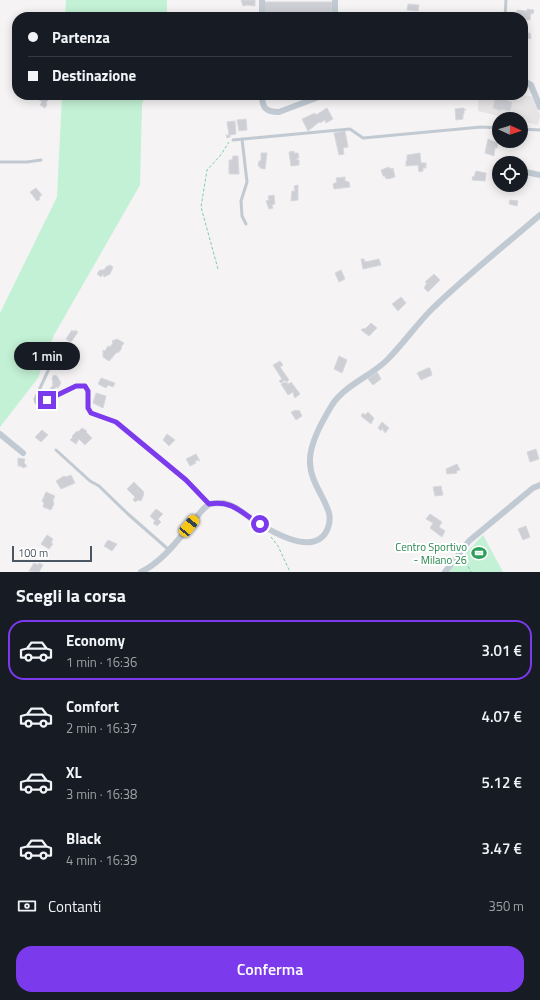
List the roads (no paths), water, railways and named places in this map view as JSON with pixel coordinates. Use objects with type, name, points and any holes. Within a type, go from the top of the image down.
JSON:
[{"type":"street","points":[[262,0],[262,12]]},
{"type":"street","points":[[335,12],[336,0]]},
{"type":"street","points":[[528,83],[531,85],[540,107]]},
{"type":"street","points":[[262,100],[262,104],[267,110],[272,112],[279,112],[311,100]]},
{"type":"street","points":[[528,172],[540,175]]},
{"type":"street","points":[[141,572],[157,561],[169,550],[209,504],[230,504],[260,524],[289,539],[301,543],[321,538],[327,530],[329,514],[315,483],[310,462],[316,436],[333,404],[340,395],[386,362],[431,310],[540,216]]},
{"type":"street","points":[[0,434],[23,453]]},
{"type":"street","points":[[445,572],[469,541],[533,488],[540,485]]},
{"type":"lane","points":[[505,12],[506,0]]},
{"type":"lane","points":[[233,140],[350,129],[363,138],[481,127],[492,128]]},
{"type":"lane","points":[[528,129],[540,130]]},
{"type":"lane","points":[[242,139],[247,182],[241,201],[242,216],[246,224]]},
{"type":"lane","points":[[0,162],[27,162],[41,160]]},
{"type":"lane","points":[[59,347],[35,398],[36,403],[40,403],[76,386],[85,386],[88,391],[88,408],[91,413],[116,422],[186,480],[209,504]]},
{"type":"lane","points":[[56,450],[90,481],[99,486],[169,550]]},
{"type":"place","name":"Centro Sportivo - Milano 26","points":[[479,553]]}]
